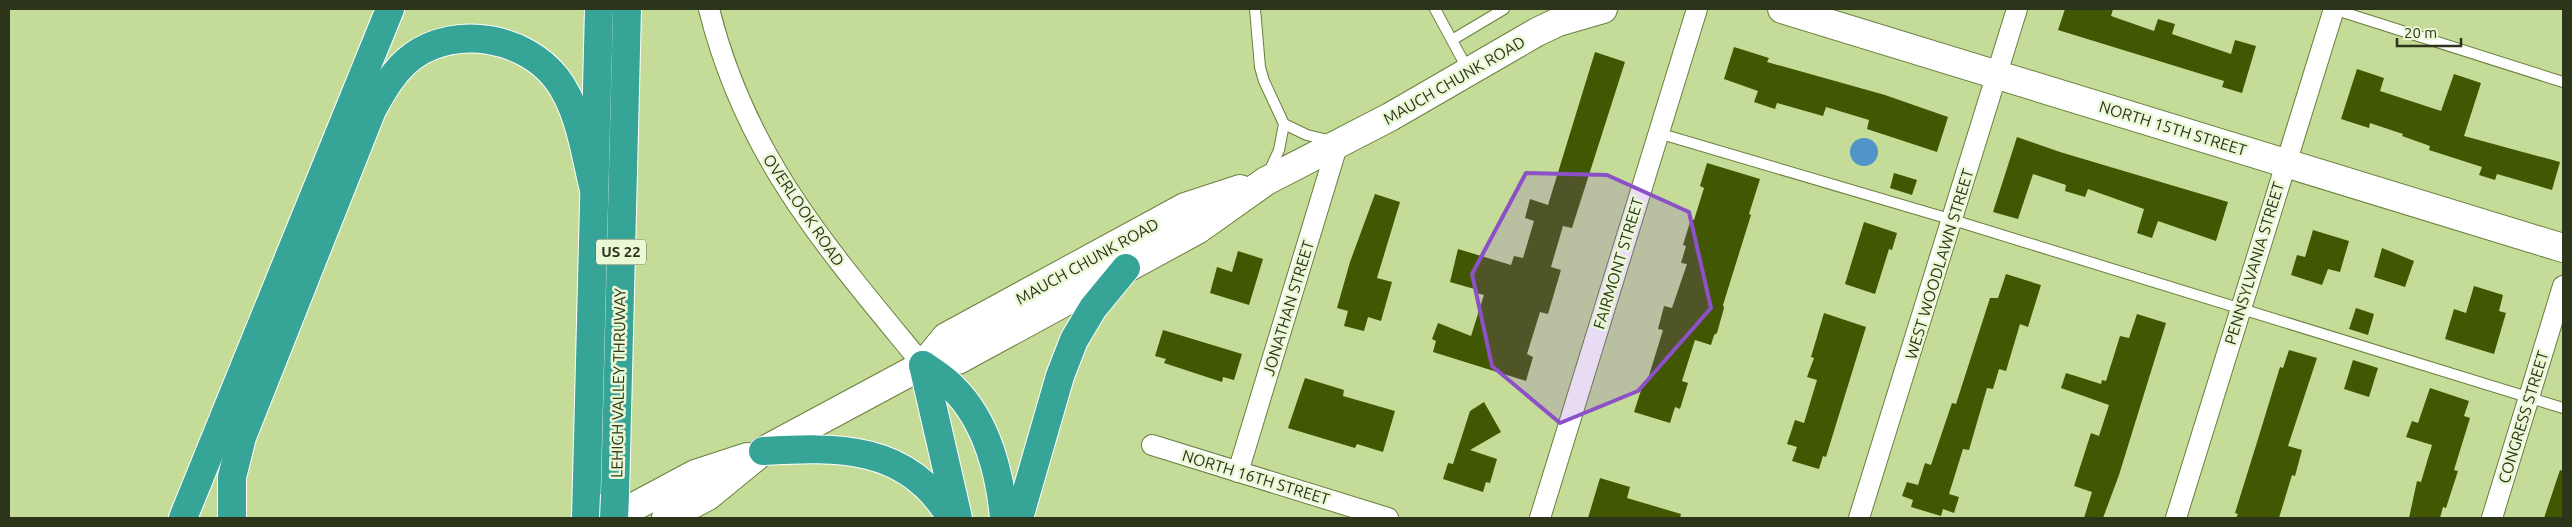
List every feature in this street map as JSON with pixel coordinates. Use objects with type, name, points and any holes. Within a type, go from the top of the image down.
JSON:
[{"type":"highway","points":[[184,518],[390,9]]},
{"type":"highway","name":"LEHIGH VALLEY THRUWAY","points":[[586,515],[599,9]]},
{"type":"highway","name":"LEHIGH VALLEY THRUWAY","points":[[614,511],[628,9]]},
{"type":"highway","points":[[232,518],[232,477],[250,414],[372,110],[386,85],[403,65],[413,56],[434,46],[473,39],[500,42],[513,46],[536,59],[556,79],[570,103],[594,190]]},
{"type":"highway","points":[[1019,518],[1060,376],[1074,340],[1093,308],[1126,268]]},
{"type":"highway","points":[[923,365],[958,518]]},
{"type":"highway","points":[[923,365],[954,388],[975,418],[998,476],[1004,518]]},
{"type":"highway","points":[[763,452],[839,449],[876,456],[894,464],[925,486],[951,518]]},
{"type":"main road","name":"NORTH 15TH STREET","points":[[1782,9],[2563,248]]},
{"type":"main road","name":"MAUCH CHUNK ROAD","points":[[923,365],[946,337],[1185,208],[1266,180],[1338,143],[1469,72],[1555,16],[1596,10]]},
{"type":"main road","name":"MAUCH CHUNK ROAD","points":[[666,518],[708,496],[763,452],[923,365],[958,360],[1197,230],[1266,180]]},
{"type":"main road","name":"MAUCH CHUNK ROAD","points":[[614,511],[695,474],[763,452]]},
{"type":"street","name":"OVERLOOK ROAD","points":[[709,9],[730,80],[770,163],[824,244],[923,365]]},
{"type":"street","name":"FAIRMONT STREET","points":[[1540,518],[1697,9]]},
{"type":"street","name":"WEST WOODLAWN STREET","points":[[1860,518],[2017,9]]},
{"type":"street","name":"PENNSYLVANIA STREET","points":[[2176,518],[2334,9]]},
{"type":"street","name":"JONATHAN STREET","points":[[1238,472],[1338,143]]},
{"type":"street","name":"CONGRESS STREET","points":[[2492,518],[2563,286]]},
{"type":"street","name":"NORTH 16TH STREET","points":[[1152,446],[1388,518]]},
{"type":"lane","points":[[1255,9],[1264,81],[1284,124],[1279,150],[1266,180]]},
{"type":"lane","points":[[1435,9],[1469,72]]},
{"type":"lane","points":[[1452,40],[1504,9]]},
{"type":"lane","points":[[2334,9],[2563,82]]},
{"type":"lane","points":[[1284,124],[1307,135],[1338,143]]},
{"type":"lane","points":[[1658,132],[1952,220],[2563,408]]},
{"type":"highlighted area","points":[[1526,173],[1607,175],[1689,212],[1711,308],[1638,391],[1560,423],[1492,366],[1472,274]]},
{"type":"water","points":[[1864,138],[1874,142],[1878,152],[1874,162],[1864,166],[1854,162],[1850,152],[1854,142]]},
{"type":"building","points":[[2065,9],[2113,9],[2111,16],[2154,31],[2158,19],[2175,24],[2172,34],[2231,54],[2235,40],[2256,46],[2242,93],[2222,87],[2224,81],[2058,30]]},
{"type":"building","points":[[1734,47],[1769,58],[1767,62],[1885,95],[1948,117],[1937,152],[1867,129],[1869,120],[1826,107],[1823,116],[1777,103],[1775,109],[1754,102],[1758,91],[1724,79]]},
{"type":"building","points":[[1595,52],[1625,62],[1572,228],[1563,226],[1551,267],[1561,270],[1548,314],[1540,312],[1527,354],[1533,357],[1526,381],[1433,352],[1436,341],[1432,339],[1438,323],[1471,336],[1484,295],[1477,293],[1478,290],[1450,282],[1458,249],[1511,265],[1514,256],[1523,258],[1534,221],[1525,218],[1530,199],[1548,205]]},
{"type":"building","points":[[2357,69],[2384,78],[2380,91],[2441,111],[2454,74],[2481,83],[2464,136],[2560,162],[2552,190],[2497,174],[2495,180],[2479,175],[2482,167],[2429,150],[2430,146],[2402,136],[2403,134],[2370,123],[2369,128],[2341,119]]},
{"type":"building","points":[[2017,137],[2060,152],[2228,202],[2216,241],[2158,221],[2152,238],[2137,233],[2144,209],[2088,189],[2085,197],[2065,191],[2066,185],[2033,174],[2018,219],[1993,212]]},
{"type":"building","points":[[1707,163],[1760,179],[1749,214],[1751,215],[1723,305],[1724,308],[1717,333],[1714,335],[1711,345],[1695,340],[1682,381],[1688,383],[1680,409],[1675,407],[1670,423],[1634,412],[1644,381],[1647,382],[1663,330],[1658,329],[1664,306],[1672,308],[1687,264],[1681,263],[1686,246],[1683,245],[1691,219],[1694,220],[1704,188],[1700,186]]},
{"type":"building","points":[[1894,173],[1917,180],[1912,195],[1890,188]]},
{"type":"building","points":[[1375,194],[1400,202],[1377,278],[1392,282],[1381,321],[1368,317],[1364,331],[1344,326],[1348,311],[1337,308],[1350,262]]},
{"type":"building","points":[[1864,222],[1897,233],[1892,250],[1889,249],[1875,294],[1845,284]]},
{"type":"building","points":[[2313,230],[2349,241],[2340,272],[2328,269],[2322,285],[2291,275],[2297,255],[2305,257]]},
{"type":"building","points":[[2382,248],[2414,261],[2405,287],[2374,277]]},
{"type":"building","points":[[1238,251],[1263,259],[1249,305],[1210,293],[1217,267],[1232,272]]},
{"type":"building","points":[[2006,274],[2041,285],[2028,327],[2020,324],[2006,371],[1999,369],[1993,389],[1987,388],[1969,450],[1963,449],[1949,494],[1959,497],[1954,513],[1943,509],[1941,516],[1911,507],[1913,500],[1902,496],[1907,482],[1918,485],[1925,463],[1931,465],[1952,403],[1956,404],[1990,298],[1998,298]]},
{"type":"building","points":[[2474,286],[2503,295],[2499,311],[2506,313],[2494,354],[2445,339],[2454,309],[2466,313]]},
{"type":"building","points":[[2356,308],[2374,314],[2368,335],[2349,329]]},
{"type":"building","points":[[1824,313],[1866,327],[1826,457],[1823,456],[1819,469],[1792,461],[1797,447],[1787,444],[1795,420],[1804,423],[1817,380],[1807,377],[1814,358],[1811,357]]},
{"type":"building","points":[[2137,314],[2166,323],[2119,475],[2103,518],[2084,518],[2092,492],[2074,486],[2091,433],[2099,436],[2109,405],[2061,388],[2066,373],[2101,384],[2102,380],[2106,381],[2120,336],[2129,338]]},
{"type":"building","points":[[1163,330],[1242,354],[1234,380],[1223,377],[1222,382],[1164,363],[1166,359],[1155,356]]},
{"type":"building","points":[[2289,350],[2317,358],[2288,446],[2302,450],[2295,476],[2292,475],[2279,518],[2236,518],[2238,514],[2235,513],[2280,367],[2283,368]]},
{"type":"building","points":[[2353,360],[2378,368],[2369,397],[2344,389]]},
{"type":"building","points":[[1305,378],[1344,390],[1343,396],[1395,411],[1383,452],[1357,444],[1355,448],[1288,428]]},
{"type":"building","points":[[2430,388],[2469,401],[2464,416],[2470,418],[2454,470],[2458,471],[2446,508],[2443,507],[2440,518],[2409,518],[2417,481],[2421,482],[2432,445],[2406,437],[2412,421],[2418,423]]},
{"type":"building","points":[[1484,402],[1501,432],[1470,450],[1497,459],[1490,483],[1486,482],[1483,492],[1443,479],[1448,463],[1453,464],[1470,411]]},
{"type":"building","points":[[2560,470],[2563,471],[2563,518],[2544,518]]},
{"type":"building","points":[[1600,478],[1630,487],[1627,498],[1681,514],[1680,518],[1588,518]]}]
